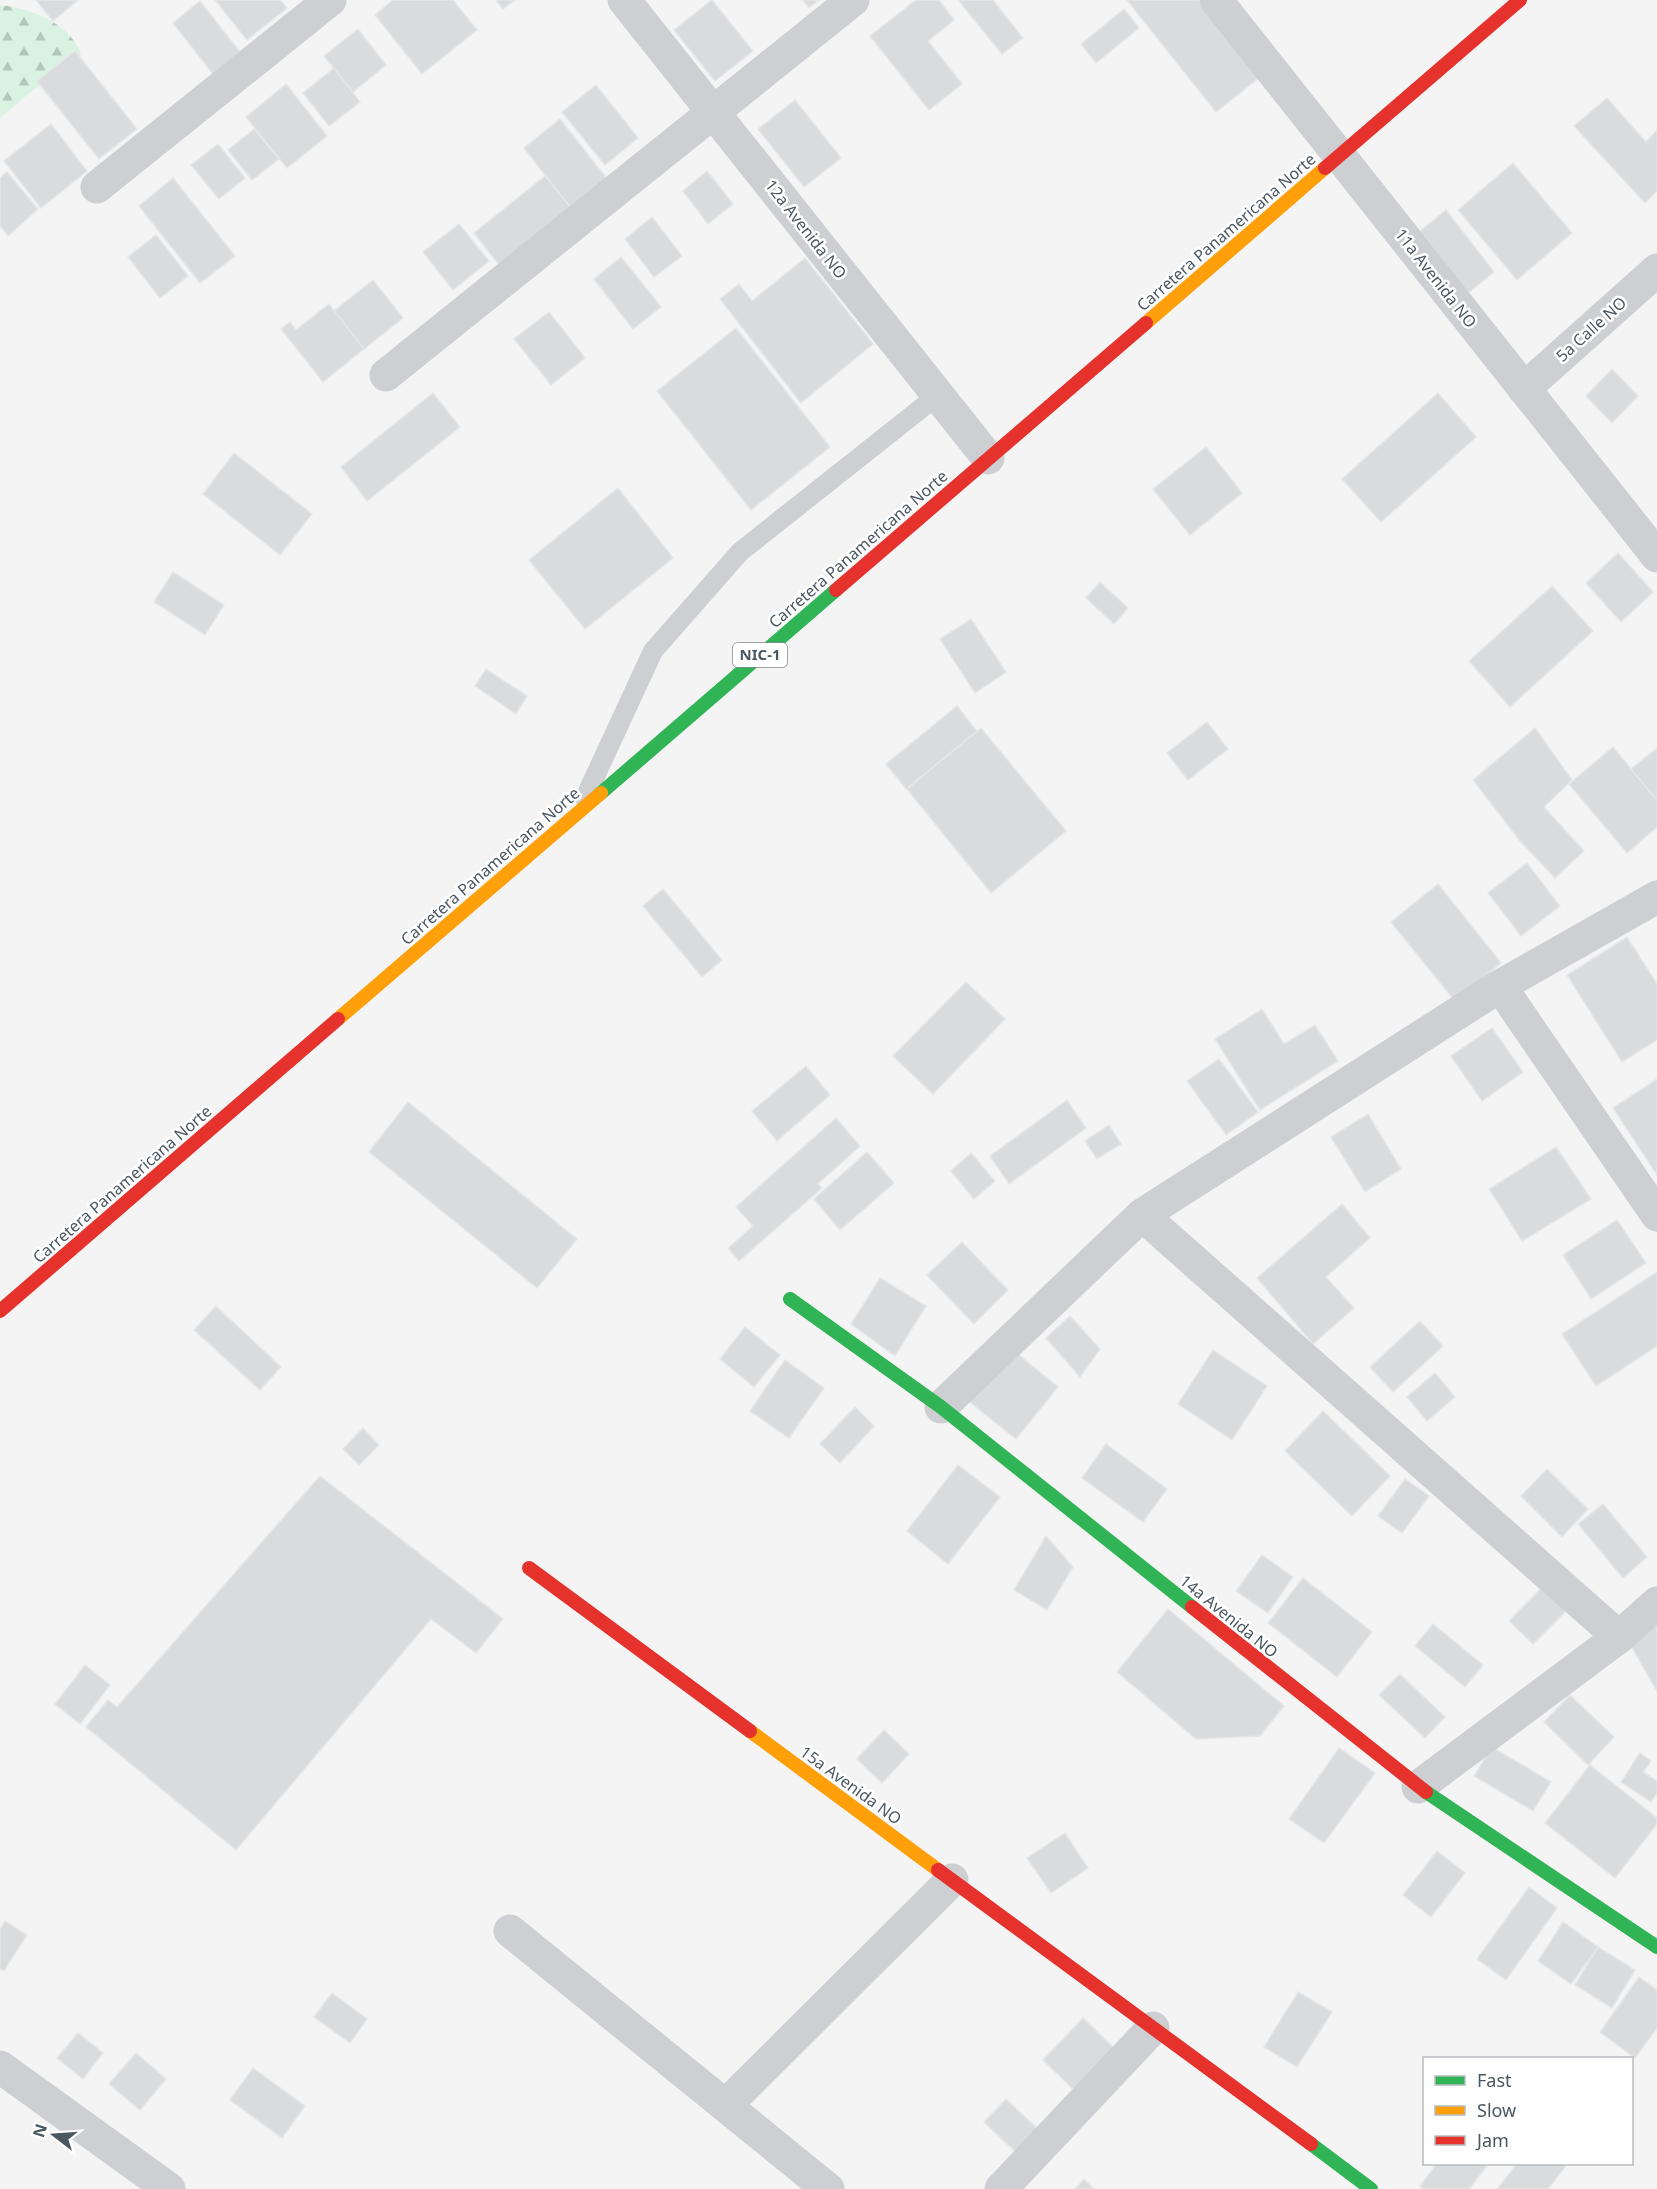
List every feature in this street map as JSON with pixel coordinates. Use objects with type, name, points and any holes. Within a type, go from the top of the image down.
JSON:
[{"type":"main road","name":"Carretera Panamericana Norte","points":[[0,1311],[1520,0]]},
{"type":"main road","name":"14a Avenida NO","points":[[790,1299],[941,1407],[1418,1788],[1657,1947]]},
{"type":"main road","name":"15a Avenida NO","points":[[529,1568],[1371,2189]]},
{"type":"street","points":[[97,187],[330,0]]},
{"type":"street","name":"12a Avenida NO","points":[[624,0],[988,458]]},
{"type":"street","points":[[386,375],[854,0]]},
{"type":"street","name":"11a Avenida NO","points":[[1216,0],[1657,556]]},
{"type":"street","name":"5a Calle NO","points":[[1524,388],[1657,270]]},
{"type":"street","points":[[941,1407],[1142,1215],[1500,986],[1657,897]]},
{"type":"street","points":[[1500,986],[1657,1215]]},
{"type":"street","points":[[1142,1215],[1619,1637]]},
{"type":"street","points":[[1418,1788],[1619,1637],[1657,1603]]},
{"type":"street","points":[[726,2105],[952,1880]]},
{"type":"street","points":[[510,1931],[828,2189]]},
{"type":"street","points":[[1001,2189],[1153,2028]]},
{"type":"street","points":[[0,2067],[169,2189]]},
{"type":"lane","points":[[579,812],[653,651],[740,552],[938,395]]},
{"type":"green space","points":[[0,5],[24,10],[48,19],[67,33],[81,53],[77,66],[33,90],[0,118]]},
{"type":"building","points":[[36,0],[78,0],[53,21]]},
{"type":"building","points":[[215,0],[280,0],[287,8],[247,40]]},
{"type":"building","points":[[393,0],[453,0],[477,30],[422,74],[375,15]]},
{"type":"building","points":[[496,0],[515,0],[503,9]]},
{"type":"building","points":[[712,0],[753,51],[715,81],[674,30]]},
{"type":"building","points":[[803,0],[819,0],[809,8]]},
{"type":"building","points":[[916,0],[939,0],[954,20],[928,41],[962,84],[929,110],[870,36]]},
{"type":"building","points":[[958,0],[993,0],[1023,38],[1002,54]]},
{"type":"building","points":[[1127,0],[1199,0],[1260,77],[1216,112]]},
{"type":"building","points":[[200,1],[240,52],[213,74],[173,23]]},
{"type":"building","points":[[1124,9],[1139,28],[1096,63],[1081,44]]},
{"type":"building","points":[[358,29],[386,65],[353,92],[324,56]]},
{"type":"building","points":[[75,51],[137,129],[99,159],[37,81]]},
{"type":"building","points":[[334,68],[360,102],[329,126],[303,93]]},
{"type":"building","points":[[286,84],[327,136],[287,168],[246,117]]},
{"type":"building","points":[[596,85],[638,138],[605,165],[562,112]]},
{"type":"building","points":[[1607,98],[1646,142],[1657,130],[1657,191],[1645,203],[1574,126]]},
{"type":"building","points":[[795,100],[841,158],[804,187],[758,129]]},
{"type":"building","points":[[560,119],[608,180],[572,209],[524,148]]},
{"type":"building","points":[[51,124],[87,171],[41,208],[4,161]]},
{"type":"building","points":[[254,129],[279,159],[252,180],[228,150]]},
{"type":"building","points":[[218,144],[245,178],[219,199],[191,165]]},
{"type":"building","points":[[1513,163],[1572,233],[1517,280],[1458,210]]},
{"type":"building","points":[[707,171],[733,204],[708,224],[683,191]]},
{"type":"building","points":[[7,172],[38,209],[8,236],[0,226],[0,178]]},
{"type":"building","points":[[545,176],[571,208],[500,266],[474,233]]},
{"type":"building","points":[[173,178],[235,256],[200,283],[139,206]]},
{"type":"building","points":[[1446,210],[1494,272],[1468,293],[1420,231]]},
{"type":"building","points":[[652,217],[682,256],[654,277],[625,239]]},
{"type":"building","points":[[459,224],[489,261],[453,290],[423,252]]},
{"type":"building","points":[[156,235],[188,276],[160,298],[128,257]]},
{"type":"building","points":[[621,257],[661,307],[633,329],[594,279]]},
{"type":"building","points":[[805,258],[873,344],[801,403],[720,299],[739,284],[752,301]]},
{"type":"building","points":[[373,280],[403,318],[364,349],[334,311]]},
{"type":"building","points":[[329,304],[364,349],[323,382],[281,329],[290,322],[296,330]]},
{"type":"building","points":[[549,312],[585,358],[551,385],[514,339]]},
{"type":"building","points":[[736,328],[830,447],[751,510],[657,391]]},
{"type":"building","points":[[1612,369],[1638,396],[1612,423],[1586,396]]},
{"type":"building","points":[[433,393],[460,427],[367,501],[341,467]]},
{"type":"building","points":[[1438,393],[1476,437],[1381,522],[1342,479]]},
{"type":"building","points":[[1206,447],[1242,493],[1190,535],[1153,489]]},
{"type":"building","points":[[234,453],[312,514],[280,555],[203,494]]},
{"type":"building","points":[[618,488],[673,558],[585,629],[529,560]]},
{"type":"building","points":[[1618,553],[1653,592],[1621,622],[1586,583]]},
{"type":"building","points":[[173,572],[224,605],[205,635],[154,602]]},
{"type":"building","points":[[1100,582],[1128,608],[1114,624],[1086,598]]},
{"type":"building","points":[[1552,586],[1593,631],[1510,707],[1469,661]]},
{"type":"building","points":[[971,619],[1006,672],[975,693],[940,639]]},
{"type":"building","points":[[486,669],[527,696],[516,714],[475,686]]},
{"type":"building","points":[[957,706],[977,731],[906,789],[886,764]]},
{"type":"building","points":[[1207,722],[1228,749],[1188,780],[1167,753]]},
{"type":"building","points":[[981,728],[1066,831],[991,893],[907,789]]},
{"type":"building","points":[[1535,728],[1572,780],[1544,807],[1584,851],[1555,878],[1520,841],[1473,780]]},
{"type":"building","points":[[1613,747],[1657,800],[1657,827],[1627,853],[1569,784]]},
{"type":"building","points":[[1657,748],[1657,800],[1631,769]]},
{"type":"building","points":[[1527,863],[1560,906],[1521,936],[1488,893]]},
{"type":"building","points":[[1438,884],[1501,963],[1455,1001],[1391,922]]},
{"type":"building","points":[[663,889],[722,960],[702,977],[643,906]]},
{"type":"building","points":[[1627,937],[1657,984],[1657,1040],[1622,1062],[1567,975]]},
{"type":"building","points":[[966,982],[1005,1019],[933,1094],[893,1056]]},
{"type":"building","points":[[1262,1009],[1284,1044],[1315,1025],[1338,1061],[1260,1110],[1215,1039]]},
{"type":"building","points":[[1492,1028],[1523,1072],[1482,1101],[1451,1056]]},
{"type":"building","points":[[1219,1059],[1258,1112],[1226,1135],[1187,1081]]},
{"type":"building","points":[[806,1066],[830,1095],[777,1141],[752,1111]]},
{"type":"building","points":[[1657,1079],[1657,1175],[1613,1108]]},
{"type":"building","points":[[1067,1100],[1086,1128],[1009,1184],[990,1156]]},
{"type":"building","points":[[408,1102],[577,1239],[537,1288],[369,1152]]},
{"type":"building","points":[[1368,1114],[1401,1169],[1365,1192],[1331,1137]]},
{"type":"building","points":[[836,1118],[860,1146],[818,1184],[822,1188],[739,1261],[728,1248],[753,1226],[736,1207]]},
{"type":"building","points":[[1109,1125],[1121,1144],[1097,1159],[1085,1141]]},
{"type":"building","points":[[1556,1147],[1591,1199],[1522,1241],[1489,1189]]},
{"type":"building","points":[[867,1152],[894,1183],[840,1230],[814,1199]]},
{"type":"building","points":[[971,1153],[995,1181],[974,1199],[951,1171]]},
{"type":"building","points":[[1342,1204],[1370,1238],[1326,1277],[1354,1308],[1313,1344],[1257,1278]]},
{"type":"building","points":[[1617,1220],[1646,1263],[1591,1299],[1563,1255]]},
{"type":"building","points":[[962,1242],[1008,1290],[974,1324],[927,1275]]},
{"type":"building","points":[[1657,1272],[1657,1346],[1596,1386],[1562,1334]]},
{"type":"building","points":[[880,1278],[926,1306],[895,1356],[851,1324]]},
{"type":"building","points":[[216,1306],[281,1367],[260,1390],[194,1330]]},
{"type":"building","points":[[1070,1316],[1100,1349],[1080,1377],[1046,1338]]},
{"type":"building","points":[[1420,1321],[1443,1346],[1393,1392],[1370,1367]]},
{"type":"building","points":[[745,1327],[780,1355],[754,1387],[720,1359]]},
{"type":"building","points":[[1009,1347],[1058,1387],[1016,1439],[967,1400]]},
{"type":"building","points":[[1213,1350],[1267,1386],[1232,1440],[1178,1404]]},
{"type":"building","points":[[785,1360],[824,1388],[789,1438],[750,1411]]},
{"type":"building","points":[[1435,1373],[1455,1397],[1427,1421],[1407,1397]]},
{"type":"building","points":[[855,1407],[874,1426],[840,1463],[820,1444]]},
{"type":"building","points":[[1323,1411],[1390,1476],[1352,1516],[1285,1451]]},
{"type":"building","points":[[363,1428],[379,1445],[359,1465],[343,1449]]},
{"type":"building","points":[[1106,1444],[1167,1489],[1143,1522],[1082,1478]]},
{"type":"building","points":[[958,1465],[1000,1497],[948,1564],[907,1531]]},
{"type":"building","points":[[1547,1469],[1588,1509],[1562,1537],[1521,1496]]},
{"type":"building","points":[[320,1476],[503,1619],[476,1653],[431,1619],[236,1850],[86,1727],[108,1700],[117,1707]]},
{"type":"building","points":[[1405,1479],[1429,1496],[1402,1533],[1378,1516]]},
{"type":"building","points":[[1603,1504],[1647,1557],[1623,1578],[1578,1524]]},
{"type":"building","points":[[1046,1536],[1073,1567],[1047,1610],[1014,1590]]},
{"type":"building","points":[[1262,1555],[1293,1577],[1268,1613],[1236,1591]]},
{"type":"building","points":[[1303,1578],[1372,1632],[1337,1677],[1268,1623]]},
{"type":"building","points":[[1544,1585],[1568,1609],[1533,1644],[1509,1621]]},
{"type":"building","points":[[1168,1609],[1284,1706],[1260,1736],[1196,1739],[1117,1672]]},
{"type":"building","points":[[1433,1624],[1483,1665],[1465,1687],[1415,1646]]},
{"type":"building","points":[[1657,1625],[1657,1691],[1628,1641]]},
{"type":"building","points":[[85,1665],[110,1685],[80,1724],[55,1704]]},
{"type":"building","points":[[1400,1674],[1445,1717],[1425,1738],[1379,1695]]},
{"type":"building","points":[[1570,1695],[1614,1737],[1588,1765],[1544,1722]]},
{"type":"building","points":[[884,1730],[909,1754],[882,1783],[857,1759]]},
{"type":"building","points":[[1492,1747],[1551,1782],[1533,1811],[1474,1776]]},
{"type":"building","points":[[1339,1748],[1375,1773],[1324,1843],[1289,1819]]},
{"type":"building","points":[[1640,1753],[1651,1761],[1643,1772],[1657,1781],[1657,1793],[1651,1802],[1621,1782]]},
{"type":"building","points":[[1590,1765],[1657,1818],[1657,1824],[1615,1878],[1545,1823]]},
{"type":"building","points":[[1065,1833],[1088,1868],[1051,1893],[1027,1858]]},
{"type":"building","points":[[1437,1851],[1465,1873],[1431,1917],[1403,1895]]},
{"type":"building","points":[[1529,1887],[1557,1908],[1506,1980],[1477,1959]]},
{"type":"building","points":[[5,1921],[27,1935],[4,1971],[0,1969],[0,1929]]},
{"type":"building","points":[[1563,1922],[1598,1947],[1571,1984],[1538,1961]]},
{"type":"building","points":[[1598,1947],[1635,1970],[1612,2008],[1575,1985]]},
{"type":"building","points":[[1639,1977],[1657,1990],[1657,2028],[1635,2058],[1600,2032]]},
{"type":"building","points":[[1298,1992],[1332,2012],[1297,2067],[1264,2047]]},
{"type":"building","points":[[332,1993],[367,2019],[350,2043],[314,2017]]},
{"type":"building","points":[[1083,2018],[1116,2050],[1075,2091],[1043,2060]]},
{"type":"building","points":[[78,2033],[103,2053],[83,2079],[57,2058]]},
{"type":"building","points":[[136,2053],[166,2079],[140,2110],[109,2084]]},
{"type":"building","points":[[253,2068],[305,2106],[282,2138],[230,2100]]},
{"type":"building","points":[[1006,2099],[1043,2134],[1021,2157],[984,2122]]},
{"type":"building","points":[[1436,2165],[1484,2165],[1486,2167],[1469,2189],[1424,2189],[1420,2186]]},
{"type":"building","points":[[1516,2165],[1562,2165],[1565,2167],[1548,2189],[1497,2189]]},
{"type":"building","points":[[1084,2179],[1094,2189],[1075,2189]]},
{"type":"traffic: fast","points":[[601,793],[836,590]]},
{"type":"traffic: fast","points":[[790,1299],[941,1407],[1192,1607]]},
{"type":"traffic: fast","points":[[1426,1792],[1657,1947]]},
{"type":"traffic: fast","points":[[1311,2144],[1371,2189]]},
{"type":"traffic: slow","points":[[1146,323],[1325,168]]},
{"type":"traffic: slow","points":[[338,1019],[601,793]]},
{"type":"traffic: slow","points":[[750,1731],[938,1870]]},
{"type":"traffic: jam","points":[[1325,168],[1520,0]]},
{"type":"traffic: jam","points":[[836,590],[1146,323]]},
{"type":"traffic: jam","points":[[0,1311],[338,1019]]},
{"type":"traffic: jam","points":[[529,1568],[750,1731]]},
{"type":"traffic: jam","points":[[1192,1607],[1426,1792]]},
{"type":"traffic: jam","points":[[938,1870],[1311,2144]]}]
